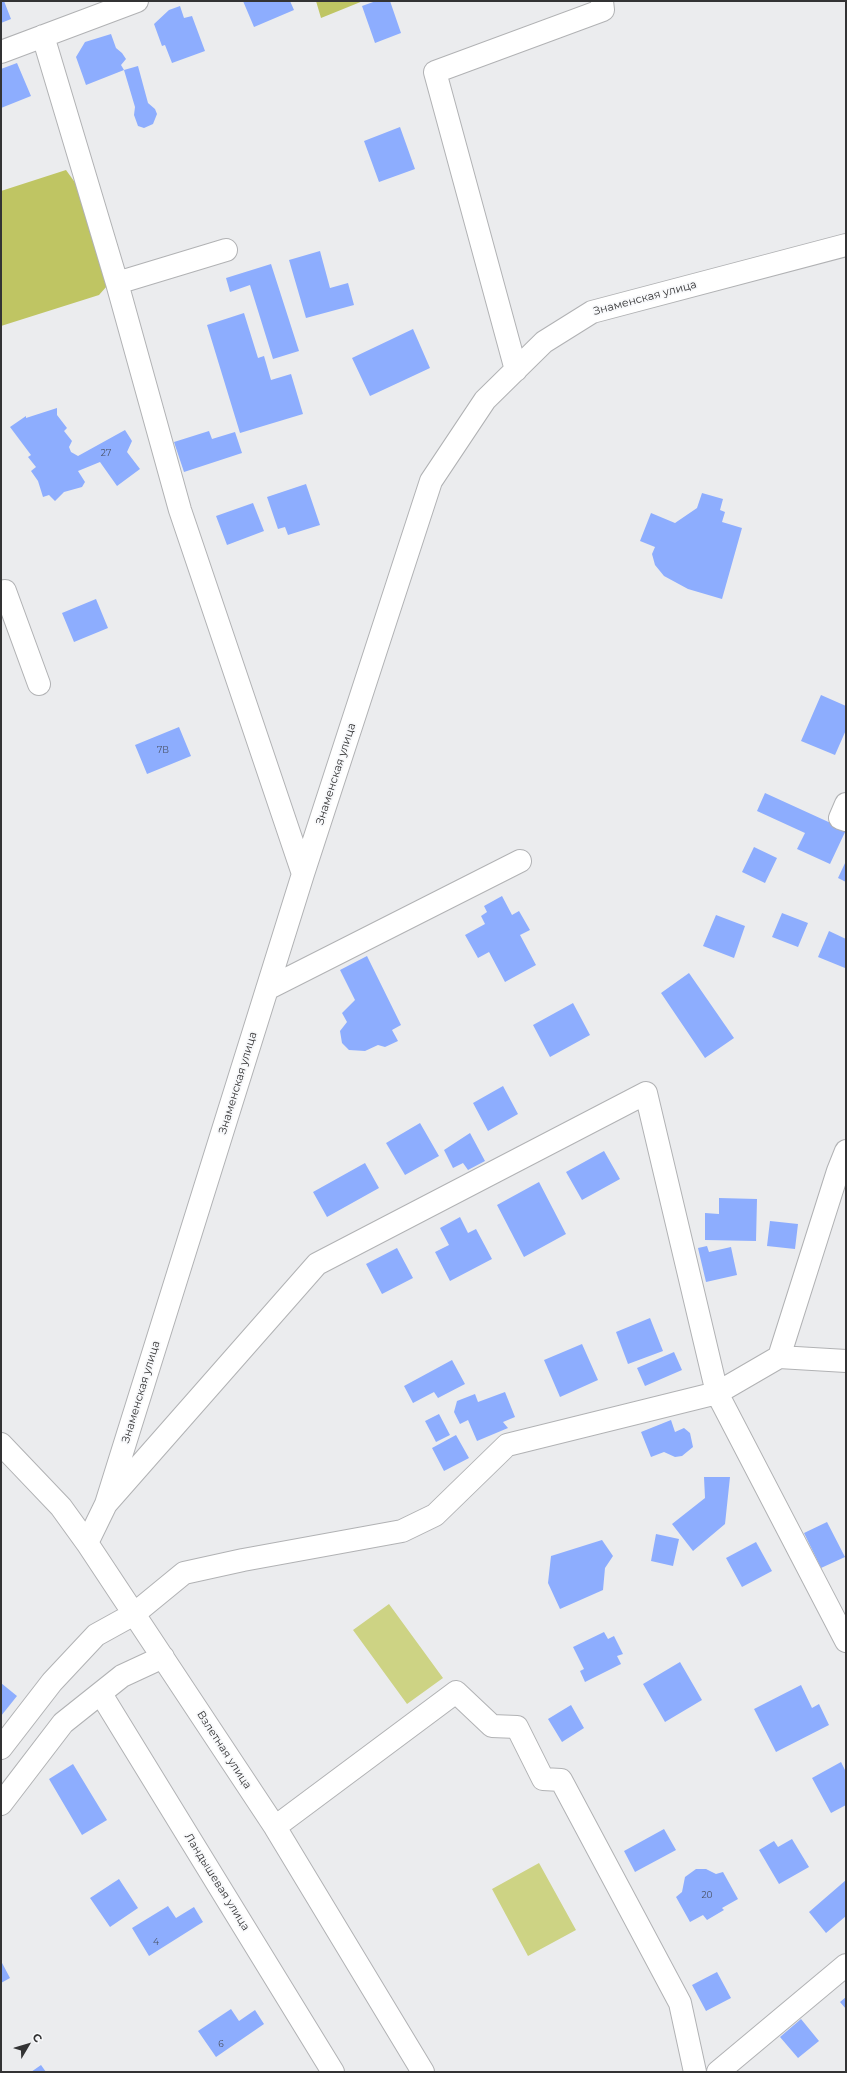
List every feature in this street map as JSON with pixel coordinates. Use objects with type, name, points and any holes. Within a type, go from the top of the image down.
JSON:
[{"type":"street","points":[[1,52],[136,1]]},
{"type":"street","points":[[516,370],[435,72],[603,10],[602,1]]},
{"type":"street","points":[[43,36],[118,283],[180,510],[303,874]]},
{"type":"street","name":"Знаменская улица","points":[[87,1542],[106,1504],[303,874],[431,481],[485,400],[544,342],[592,312],[846,245]]},
{"type":"street","points":[[118,283],[226,250]]},
{"type":"street","points":[[1,593],[5,591],[39,684]]},
{"type":"street","points":[[846,804],[840,818],[846,820]]},
{"type":"street","points":[[267,989],[520,860]]},
{"type":"street","points":[[106,1504],[316,1264],[646,1093],[717,1393],[846,1641]]},
{"type":"street","points":[[779,1357],[843,1164]]},
{"type":"street","points":[[1,1748],[52,1682],[96,1635],[134,1614],[184,1573],[243,1560],[402,1531],[435,1515],[507,1444],[717,1393],[779,1357],[846,1361]]},
{"type":"street","name":"Взлетная улица","points":[[1,1444],[61,1507],[87,1542],[275,1827],[423,2072]]},
{"type":"street","points":[[1,1804],[63,1723],[122,1676],[162,1657]]},
{"type":"street","points":[[275,1827],[456,1692],[492,1726],[517,1727],[543,1779],[561,1780],[680,2003],[694,2072]]},
{"type":"street","name":"Ландышевая улица","points":[[101,1694],[333,2072]]},
{"type":"street","points":[[718,2072],[846,1965]]},
{"type":"green space","points":[[316,1],[363,1],[321,18]]},
{"type":"green space","points":[[66,170],[84,195],[107,286],[99,295],[1,326],[1,191]]},
{"type":"green space","points":[[389,1604],[443,1678],[407,1704],[353,1630]]},
{"type":"green space","points":[[539,1863],[576,1930],[528,1956],[492,1889]]},
{"type":"building","points":[[1,1],[4,1],[11,19],[1,23]]},
{"type":"building","points":[[243,1],[290,1],[294,10],[254,27]]},
{"type":"building","points":[[376,1],[390,1],[401,33],[375,43],[362,6]]},
{"type":"building","points":[[180,6],[184,18],[192,16],[205,51],[172,63],[165,45],[162,46],[154,24],[169,10]]},
{"type":"building","points":[[111,34],[116,48],[126,59],[121,65],[124,70],[86,85],[76,57],[85,42]]},
{"type":"building","points":[[17,63],[31,96],[1,108],[1,69]]},
{"type":"building","points":[[138,66],[148,103],[155,109],[157,114],[153,124],[144,128],[138,126],[134,115],[135,107],[124,70]]},
{"type":"building","points":[[400,127],[415,169],[379,182],[364,141]]},
{"type":"building","points":[[320,251],[330,288],[348,283],[354,305],[306,318],[289,260]]},
{"type":"building","points":[[271,264],[299,351],[273,359],[250,285],[230,292],[226,278]]},
{"type":"building","points":[[244,313],[258,358],[264,356],[271,380],[291,374],[303,414],[240,433],[207,325]]},
{"type":"building","points":[[413,329],[430,368],[370,396],[352,358]]},
{"type":"building","points":[[57,408],[57,415],[67,428],[64,431],[72,441],[69,447],[71,452],[78,456],[125,430],[132,441],[127,452],[140,469],[117,486],[100,462],[78,471],[85,482],[82,487],[64,492],[55,501],[49,495],[43,497],[38,481],[31,471],[36,467],[28,457],[31,455],[10,427],[26,416],[26,418]]},
{"type":"building","points":[[209,431],[212,439],[235,432],[242,453],[184,472],[174,442]]},
{"type":"building","points":[[306,484],[320,525],[288,535],[285,527],[278,529],[267,497]]},
{"type":"building","points":[[702,493],[723,499],[720,510],[725,512],[722,522],[742,528],[722,599],[688,589],[664,576],[655,565],[652,554],[655,547],[640,541],[651,513],[675,523],[697,508]]},
{"type":"building","points":[[253,503],[264,531],[227,545],[216,516]]},
{"type":"building","points":[[96,599],[108,628],[74,642],[62,613]]},
{"type":"building","points":[[821,695],[846,706],[846,730],[835,755],[801,741]]},
{"type":"building","points":[[179,727],[191,756],[147,774],[135,745]]},
{"type":"building","points":[[765,793],[846,830],[830,864],[797,849],[805,833],[757,811]]},
{"type":"building","points":[[754,847],[777,858],[765,883],[742,872]]},
{"type":"building","points":[[846,861],[846,882],[838,878]]},
{"type":"building","points":[[502,896],[512,915],[519,911],[530,930],[520,935],[536,965],[505,982],[489,952],[478,958],[465,935],[485,924],[481,916],[487,912],[484,906]]},
{"type":"building","points":[[782,913],[808,923],[798,947],[772,937]]},
{"type":"building","points":[[716,915],[745,926],[734,958],[703,946]]},
{"type":"building","points":[[829,931],[846,939],[845,968],[818,957]]},
{"type":"building","points":[[367,956],[401,1025],[392,1030],[398,1041],[385,1047],[378,1045],[365,1051],[349,1050],[342,1043],[340,1031],[347,1022],[342,1013],[355,1000],[340,970]]},
{"type":"building","points":[[689,973],[734,1038],[705,1058],[661,993]]},
{"type":"building","points":[[573,1003],[590,1035],[550,1057],[533,1025]]},
{"type":"building","points":[[503,1086],[518,1114],[488,1131],[473,1103]]},
{"type":"building","points":[[420,1123],[439,1156],[405,1175],[386,1143]]},
{"type":"building","points":[[470,1133],[485,1161],[468,1170],[463,1163],[453,1168],[444,1150]]},
{"type":"building","points":[[604,1151],[620,1179],[582,1200],[566,1172]]},
{"type":"building","points":[[365,1163],[379,1188],[327,1217],[313,1192]]},
{"type":"building","points":[[539,1182],[566,1234],[524,1257],[497,1205]]},
{"type":"building","points":[[719,1198],[757,1199],[756,1241],[705,1240],[705,1213],[719,1214]]},
{"type":"building","points":[[460,1217],[468,1233],[476,1229],[492,1259],[450,1281],[435,1252],[449,1245],[440,1228]]},
{"type":"building","points":[[770,1221],[798,1224],[795,1249],[767,1246]]},
{"type":"building","points":[[707,1246],[709,1252],[731,1247],[737,1275],[706,1282],[698,1248]]},
{"type":"building","points":[[397,1248],[413,1278],[382,1294],[366,1264]]},
{"type":"building","points":[[650,1318],[663,1351],[628,1364],[616,1332]]},
{"type":"building","points":[[582,1344],[598,1380],[560,1397],[544,1360]]},
{"type":"building","points":[[674,1352],[682,1370],[645,1386],[637,1368]]},
{"type":"building","points":[[452,1360],[465,1384],[438,1398],[434,1392],[413,1403],[404,1386]]},
{"type":"building","points":[[505,1392],[515,1417],[503,1422],[508,1428],[477,1441],[468,1420],[460,1424],[454,1412],[457,1401],[475,1394],[478,1402]]},
{"type":"building","points":[[439,1414],[450,1435],[436,1442],[425,1421]]},
{"type":"building","points":[[671,1420],[675,1432],[684,1428],[690,1433],[693,1447],[682,1456],[675,1457],[664,1452],[651,1457],[641,1432]]},
{"type":"building","points":[[456,1435],[469,1458],[444,1471],[432,1448]]},
{"type":"building","points":[[704,1477],[730,1477],[725,1524],[693,1551],[672,1524],[705,1498]]},
{"type":"building","points":[[827,1522],[845,1557],[821,1568],[804,1533]]},
{"type":"building","points":[[656,1534],[679,1539],[673,1566],[651,1561]]},
{"type":"building","points":[[602,1540],[613,1556],[605,1568],[603,1590],[560,1609],[548,1583],[551,1556]]},
{"type":"building","points":[[756,1542],[772,1571],[742,1587],[726,1558]]},
{"type":"building","points":[[604,1632],[608,1639],[614,1636],[623,1654],[617,1656],[621,1664],[585,1682],[580,1671],[584,1669],[573,1647]]},
{"type":"building","points":[[680,1662],[702,1700],[665,1722],[643,1684]]},
{"type":"building","points":[[1,1683],[17,1696],[1,1716]]},
{"type":"building","points":[[801,1685],[812,1708],[819,1704],[829,1725],[776,1752],[754,1709]]},
{"type":"building","points":[[571,1705],[584,1728],[562,1742],[548,1719]]},
{"type":"building","points":[[841,1762],[846,1772],[846,1805],[831,1813],[812,1778]]},
{"type":"building","points":[[73,1764],[107,1820],[82,1835],[49,1779]]},
{"type":"building","points":[[664,1829],[676,1850],[635,1872],[624,1851]]},
{"type":"building","points":[[792,1839],[809,1867],[779,1884],[759,1850],[774,1841],[778,1847]]},
{"type":"building","points":[[696,1869],[706,1869],[716,1874],[723,1872],[738,1899],[722,1908],[724,1910],[707,1920],[703,1915],[690,1922],[676,1897],[682,1892],[685,1877]]},
{"type":"building","points":[[119,1879],[138,1908],[110,1927],[90,1898]]},
{"type":"building","points":[[846,1880],[846,1916],[826,1933],[809,1912]]},
{"type":"building","points":[[168,1906],[176,1918],[194,1907],[203,1922],[149,1956],[132,1928]]},
{"type":"building","points":[[1,1961],[10,1978],[1,1983]]},
{"type":"building","points":[[717,1972],[731,1998],[706,2011],[692,1985]]},
{"type":"building","points":[[846,1997],[846,2009],[840,2002]]},
{"type":"building","points":[[231,2009],[239,2021],[255,2010],[264,2024],[216,2057],[198,2031]]},
{"type":"building","points":[[801,2019],[819,2041],[798,2058],[780,2037]]},
{"type":"building","points":[[41,2065],[46,2072],[31,2072]]}]
